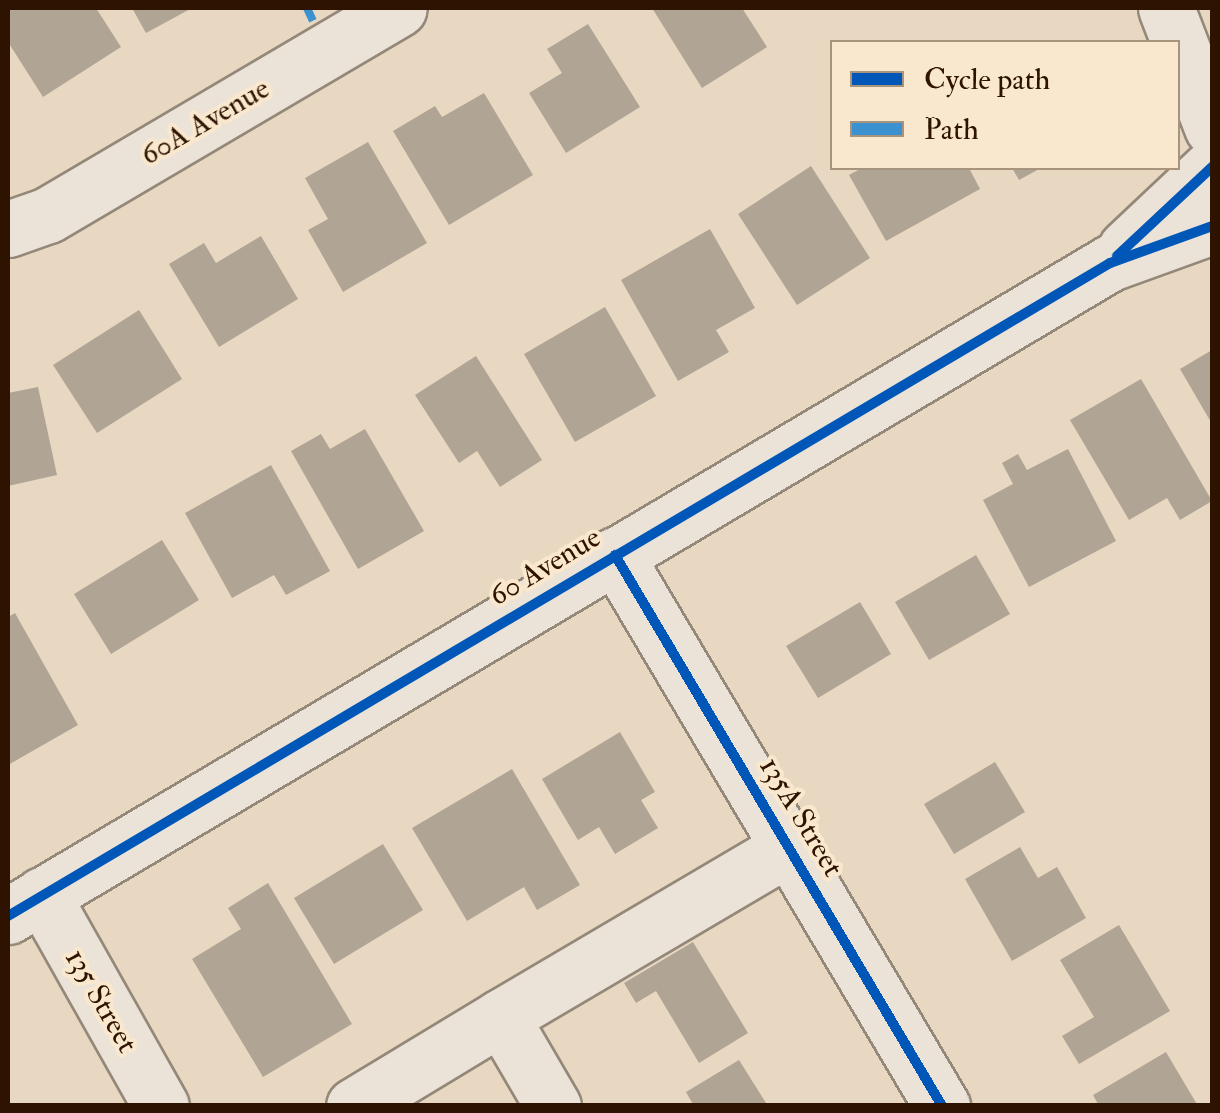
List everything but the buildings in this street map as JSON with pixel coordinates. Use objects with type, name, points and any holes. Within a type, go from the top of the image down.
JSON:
[{"type":"street","name":"60A Avenue","points":[[8,230],[48,215],[399,8]]},
{"type":"street","points":[[1168,8],[1212,50]]},
{"type":"street","points":[[1168,8],[1180,40]]},
{"type":"street","points":[[1180,40],[1212,127]]},
{"type":"street","name":"60 Avenue","points":[[1110,263],[1212,168]]},
{"type":"street","name":"60 Avenue","points":[[24,906],[1110,263],[1212,226]]},
{"type":"street","name":"135A Street","points":[[615,554],[942,1106]]},
{"type":"street","points":[[354,1106],[790,847]]},
{"type":"street","name":"135 Street","points":[[24,906],[161,1106]]},
{"type":"street","points":[[501,1016],[553,1106]]},
{"type":"marked path","points":[[307,8],[313,21]]},
{"type":"cycle path","points":[[1117,256],[1212,167]]},
{"type":"cycle path","points":[[8,916],[1110,263],[1212,226]]},
{"type":"cycle path","points":[[615,555],[942,1106]]}]
